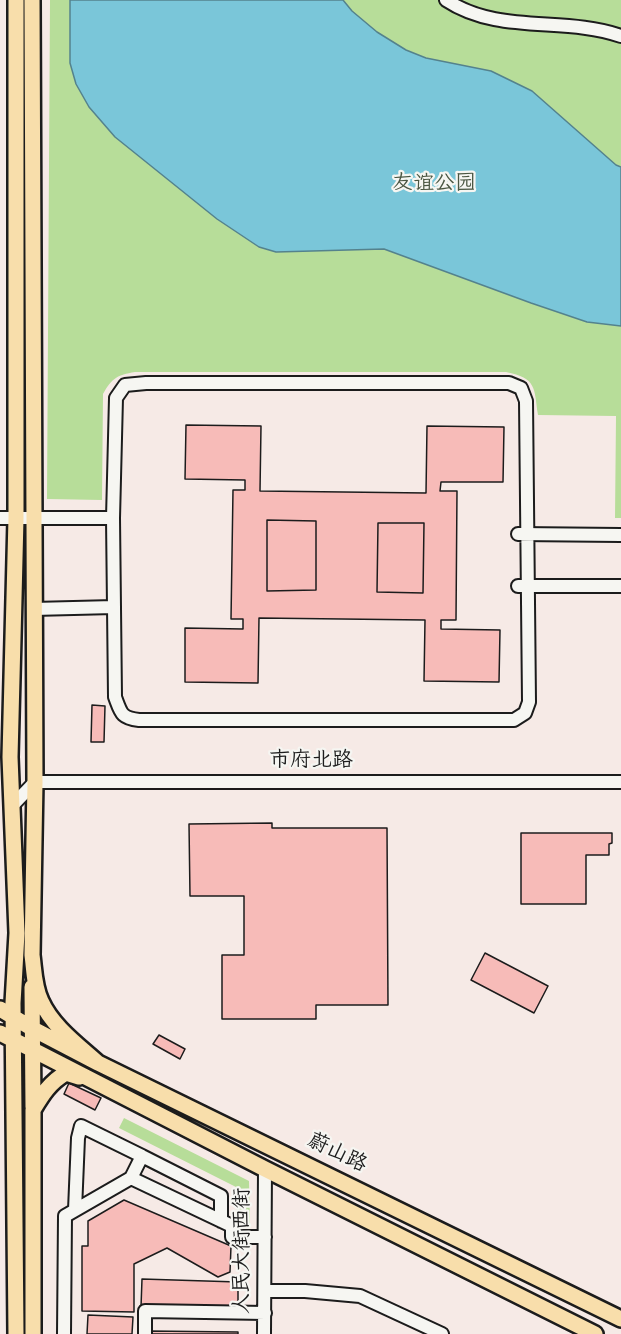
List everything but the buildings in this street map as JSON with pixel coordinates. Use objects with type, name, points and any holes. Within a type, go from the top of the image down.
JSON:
[{"type":"main road","points":[[16,0],[16,518],[10,757],[17,933],[7,1012],[15,1042],[16,1334]]},
{"type":"main road","points":[[32,0],[35,782],[32,930],[33,1334]]},
{"type":"main road","points":[[32,955],[35,984],[41,1002],[56,1024],[98,1063]]},
{"type":"main road","name":"蔚山路","points":[[7,1012],[33,1029],[98,1063],[621,1319]]},
{"type":"main road","name":"蔚山路","points":[[0,1033],[595,1334]]},
{"type":"main road","points":[[33,1110],[43,1093],[56,1079],[66,1073],[92,1080]]},
{"type":"street","points":[[446,0],[466,12],[490,19],[515,23],[584,27],[621,36]]},
{"type":"street","points":[[146,382],[509,383],[520,388],[526,401],[523,586],[530,702],[525,713],[514,720],[335,716],[128,719],[121,713],[115,697],[114,608],[118,560],[113,518],[116,398],[125,385],[146,382]]},
{"type":"street","points":[[0,518],[113,518]]},
{"type":"street","points":[[523,533],[621,535]]},
{"type":"street","points":[[523,586],[621,586]]},
{"type":"street","points":[[33,609],[114,608]]},
{"type":"street","points":[[11,807],[35,782]]},
{"type":"street","name":"市府北路","points":[[35,782],[621,782]]},
{"type":"street","points":[[75,1210],[78,1138],[81,1126],[221,1196],[220,1221]]},
{"type":"street","points":[[64,1334],[65,1216],[131,1178],[142,1156]]},
{"type":"street","name":"人民大街西街","points":[[264,1334],[265,1169]]},
{"type":"street","points":[[131,1178],[232,1226],[232,1237],[265,1237]]},
{"type":"street","points":[[265,1291],[305,1291],[360,1296],[442,1334]]},
{"type":"street","points":[[145,1334],[145,1311],[265,1313]]},
{"type":"green space","name":"友谊公园","points":[[50,0],[621,0],[621,518],[615,518],[616,416],[538,415],[536,398],[529,381],[524,377],[506,372],[135,372],[124,374],[112,381],[103,394],[102,500],[47,499]]},
{"type":"green space","points":[[124,1118],[249,1181],[250,1226],[237,1226],[236,1187],[119,1128]]},
{"type":"water","points":[[70,0],[343,0],[352,11],[377,32],[406,50],[426,58],[491,71],[532,91],[621,167],[621,326],[587,322],[384,249],[276,252],[259,247],[217,219],[115,137],[89,107],[76,84],[70,63]]}]
